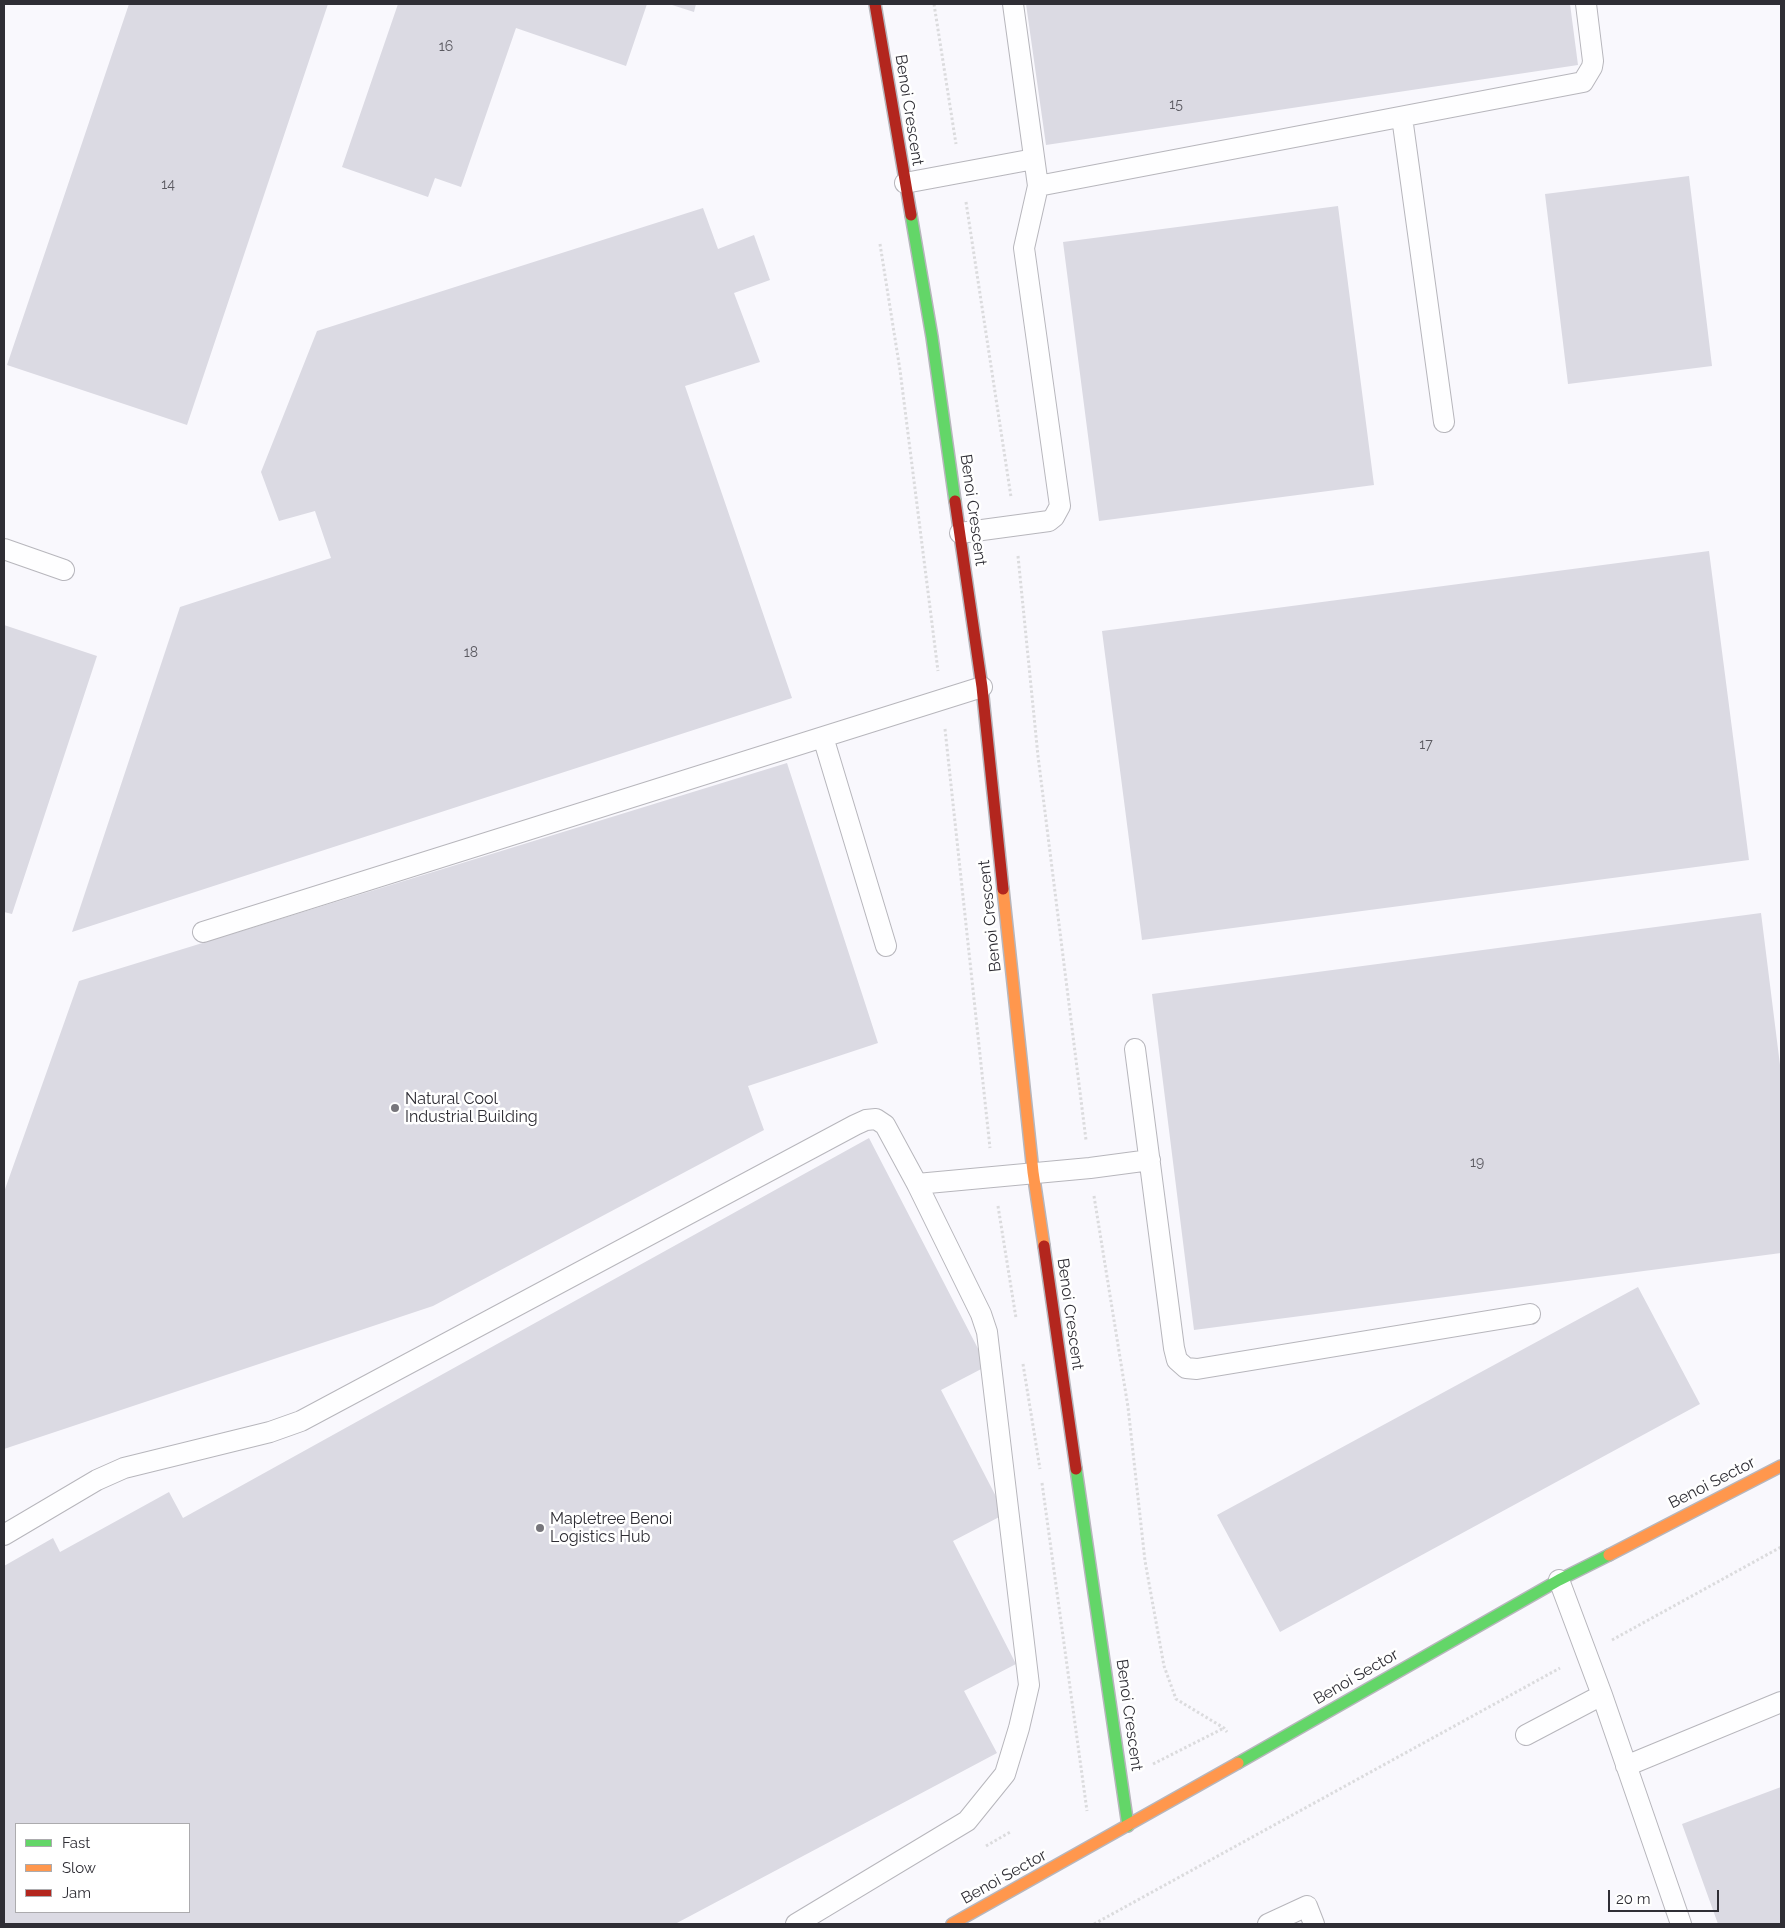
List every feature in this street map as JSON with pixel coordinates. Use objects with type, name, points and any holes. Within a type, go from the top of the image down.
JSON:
[{"type":"street","name":"Benoi Crescent","points":[[876,4],[932,337],[982,687],[1033,1172],[1128,1826]]},
{"type":"street","name":"Benoi Sector","points":[[952,1924],[1093,1846],[1559,1580],[1781,1466]]},
{"type":"lane","points":[[960,533],[1049,521],[1054,517],[1060,506],[1024,248],[1038,186],[1013,4]]},
{"type":"lane","points":[[1038,186],[1582,82],[1592,67],[1593,61],[1586,4]]},
{"type":"lane","points":[[1402,117],[1444,422]]},
{"type":"lane","points":[[905,183],[1034,159]]},
{"type":"lane","points":[[4,549],[64,570]]},
{"type":"lane","points":[[202,932],[982,687]]},
{"type":"lane","points":[[823,736],[886,946]]},
{"type":"lane","points":[[1135,1049],[1174,1348],[1177,1360],[1186,1368],[1197,1369],[1530,1314]]},
{"type":"lane","points":[[4,1535],[97,1480],[124,1468],[270,1432],[301,1421],[866,1120],[876,1119],[884,1125],[917,1184],[981,1314],[987,1332],[1029,1685],[1019,1728],[1005,1774],[968,1821],[796,1924]]},
{"type":"lane","points":[[917,1184],[1090,1168],[1150,1160]]},
{"type":"lane","points":[[1559,1580],[1602,1695],[1681,1924]]},
{"type":"lane","points":[[1526,1735],[1602,1695]]},
{"type":"lane","points":[[1626,1766],[1781,1702]]},
{"type":"lane","points":[[1268,1924],[1307,1906],[1314,1924]]},
{"type":"path","points":[[934,4],[981,293],[1015,526],[1038,756],[1090,1168],[1128,1408],[1145,1561],[1164,1666],[1176,1698],[1224,1728],[1241,1761]]},
{"type":"path","points":[[878,235],[900,370],[942,700],[993,1176],[1016,1320]]},
{"type":"path","points":[[1022,1358],[1093,1846]]},
{"type":"path","points":[[1094,1924],[1781,1547]]},
{"type":"path","points":[[1085,1797],[1224,1728]]},
{"type":"building","points":[[129,4],[328,4],[187,425],[7,365]]},
{"type":"building","points":[[398,4],[647,4],[626,66],[516,28],[461,187],[435,178],[428,197],[342,167]]},
{"type":"building","points":[[669,4],[696,4],[694,12]]},
{"type":"building","points":[[1026,4],[1570,4],[1578,65],[1046,145]]},
{"type":"building","points":[[1689,176],[1712,366],[1568,384],[1545,194]]},
{"type":"building","points":[[1338,206],[1374,485],[1099,521],[1063,242]]},
{"type":"building","points":[[703,208],[718,249],[754,235],[770,280],[734,293],[760,362],[685,386],[792,698],[72,932],[180,607],[331,558],[315,511],[279,521],[261,472],[317,331]]},
{"type":"building","points":[[1709,551],[1749,860],[1142,940],[1102,631]]},
{"type":"building","points":[[4,625],[97,656],[12,914],[4,912]]},
{"type":"building","name":"Natural Cool Industrial Building","points":[[787,763],[878,1043],[748,1086],[764,1130],[433,1306],[4,1449],[4,1192],[79,981]]},
{"type":"building","points":[[1761,913],[1781,1073],[1781,1253],[1194,1330],[1152,994]]},
{"type":"building","name":"Mapletree Benoi Logistics Hub","points":[[869,1138],[987,1366],[941,1390],[1005,1514],[953,1541],[1016,1664],[964,1691],[997,1753],[675,1924],[4,1924],[4,1566],[53,1538],[60,1552],[169,1492],[183,1518]]},
{"type":"building","points":[[1638,1287],[1700,1404],[1280,1632],[1217,1515]]},
{"type":"building","points":[[1781,1787],[1781,1924],[1718,1924],[1682,1824]]},
{"type":"traffic: fast","points":[[911,215],[932,337],[955,501]]},
{"type":"traffic: fast","points":[[1076,1469],[1128,1826]]},
{"type":"traffic: fast","points":[[1238,1763],[1559,1580],[1609,1555]]},
{"type":"traffic: slow","points":[[1003,889],[1033,1172],[1044,1246]]},
{"type":"traffic: slow","points":[[1609,1555],[1781,1466]]},
{"type":"traffic: slow","points":[[952,1924],[1238,1763]]},
{"type":"traffic: jam","points":[[875,4],[911,215]]},
{"type":"traffic: jam","points":[[955,501],[982,687],[1003,889]]},
{"type":"traffic: jam","points":[[1044,1246],[1076,1469]]},
{"type":"place","name":"Natural Cool Industrial Building","points":[[395,1108]]},
{"type":"place","name":"Mapletree Benoi Logistics Hub","points":[[540,1528]]}]
